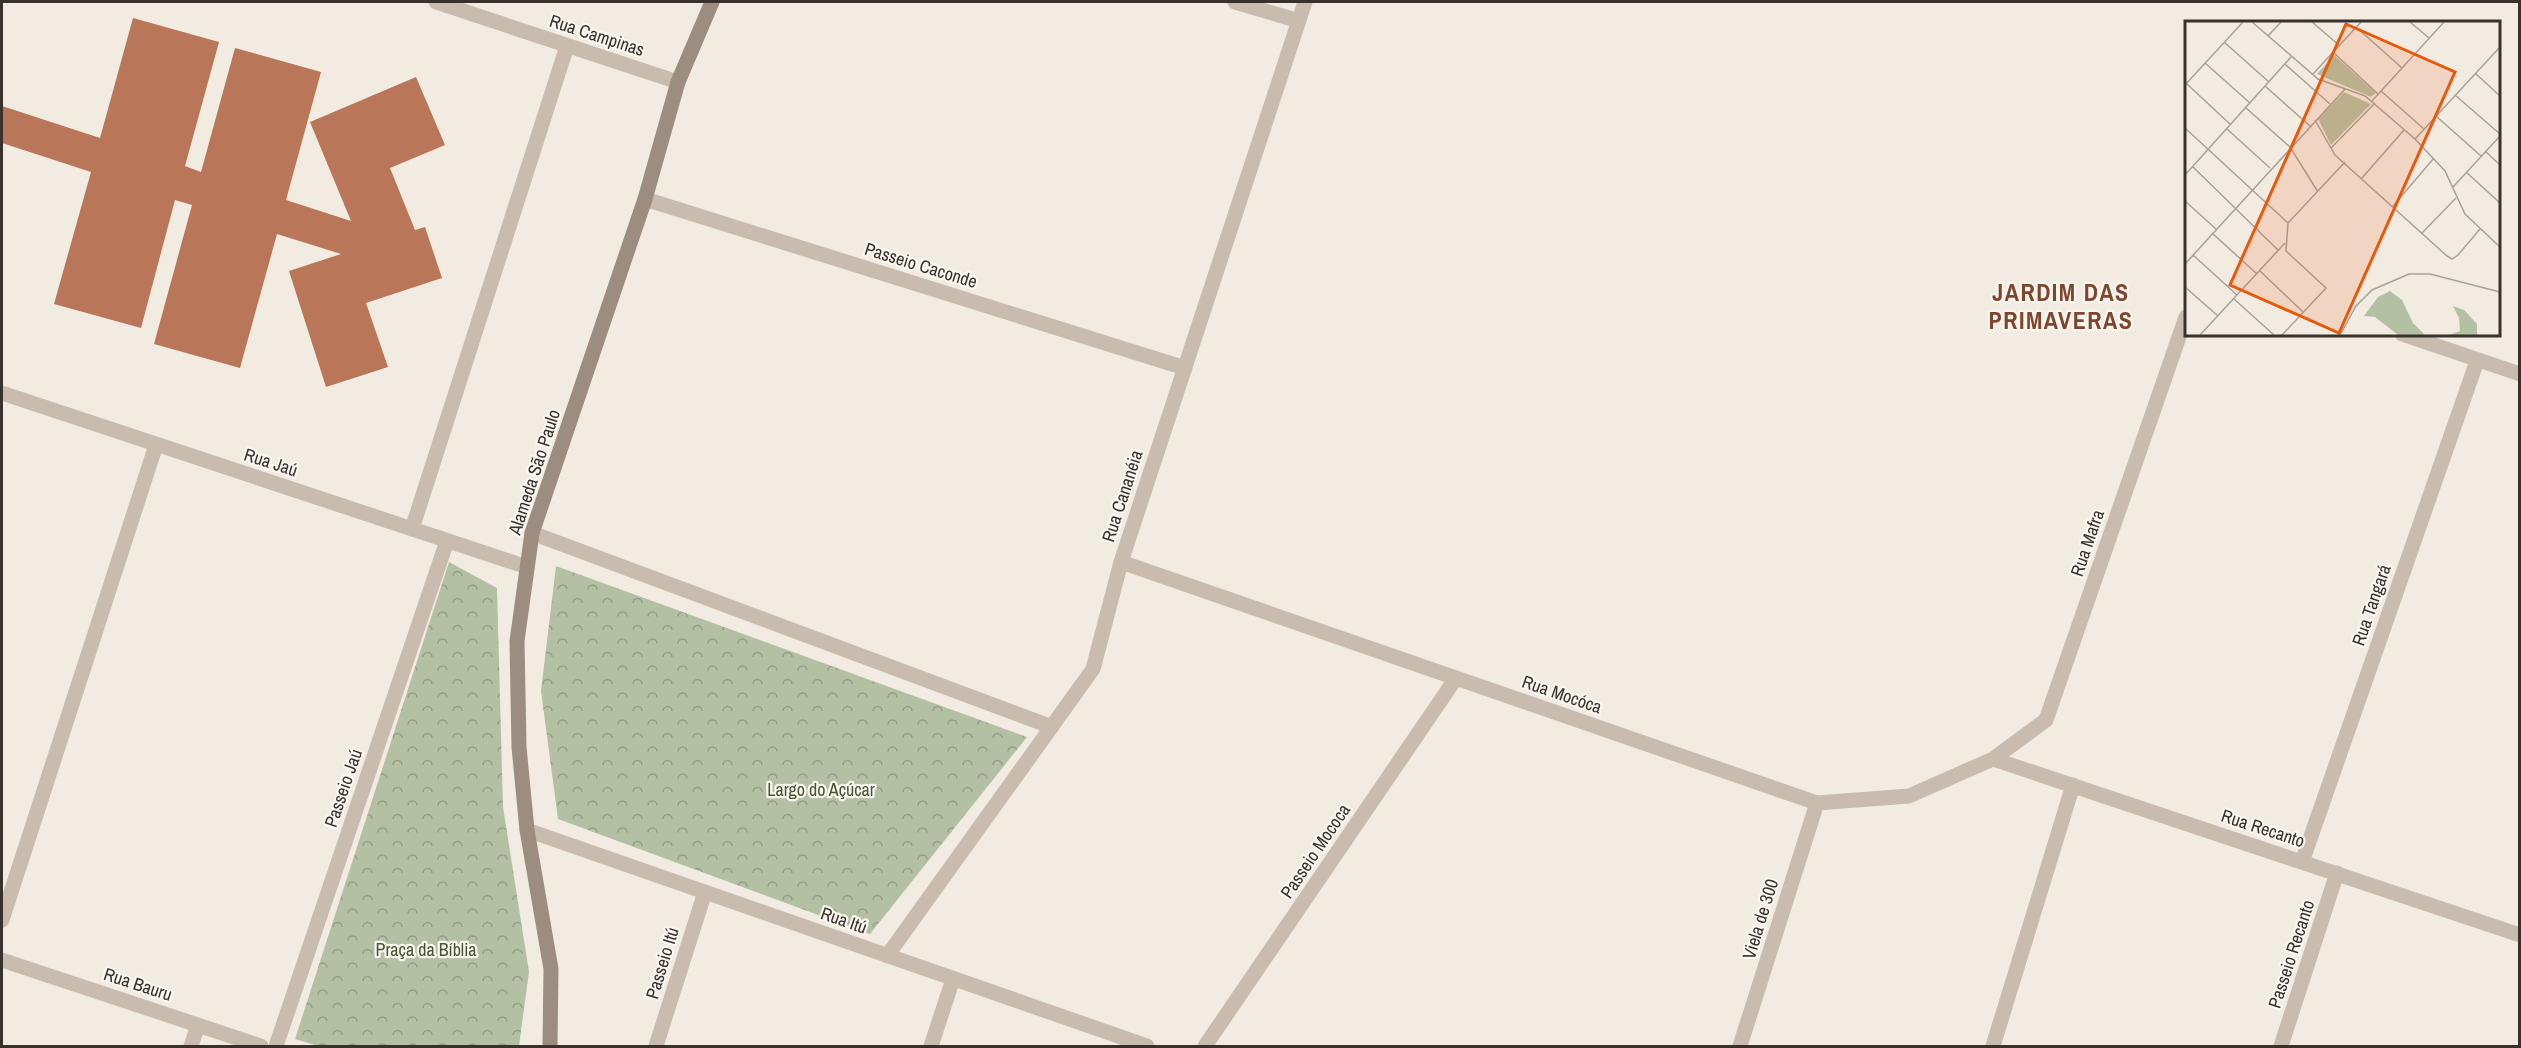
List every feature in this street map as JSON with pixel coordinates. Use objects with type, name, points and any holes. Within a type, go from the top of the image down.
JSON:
[{"type":"street","name":"Rua Campinas","points":[[436,2],[678,82]]},
{"type":"street","name":"Alameda São Paulo","points":[[550,1047],[551,969],[527,830],[519,747],[517,641],[532,533],[645,199],[678,82],[712,2]]},
{"type":"street","points":[[1235,2],[1299,21]]},
{"type":"street","name":"Rua Cananéia","points":[[886,956],[1093,669],[1121,562],[1305,2]]},
{"type":"street","points":[[412,529],[567,46]]},
{"type":"street","name":"Passeio Caconde","points":[[645,199],[1185,368]]},
{"type":"street","name":"Rua Mafra","points":[[1993,759],[2046,720],[2185,323]]},
{"type":"street","points":[[2408,336],[2520,374]]},
{"type":"street","name":"Rua Tangará","points":[[2302,862],[2477,361]]},
{"type":"street","name":"Rua Jaú","points":[[2,393],[527,567]]},
{"type":"street","points":[[2,920],[156,444]]},
{"type":"street","points":[[532,533],[1052,727]]},
{"type":"street","name":"Passeio Jaú","points":[[276,1047],[447,541]]},
{"type":"street","name":"Rua Mocóca","points":[[1121,562],[1817,803],[1909,796],[1993,759]]},
{"type":"street","name":"Passeio Mococa","points":[[1206,1047],[1456,678]]},
{"type":"street","name":"Rua Recanto","points":[[1993,759],[2520,935]]},
{"type":"street","points":[[1993,1047],[2073,785]]},
{"type":"street","name":"Viela de 300","points":[[1740,1047],[1817,803]]},
{"type":"street","name":"Rua Itú","points":[[527,830],[1147,1047]]},
{"type":"street","name":"Passeio Recanto","points":[[2282,1047],[2337,873]]},
{"type":"street","name":"Passeio Itú","points":[[656,1047],[705,892]]},
{"type":"street","name":"Rua Bauru","points":[[2,960],[261,1047]]},
{"type":"street","points":[[931,1047],[953,979]]},
{"type":"street","points":[[191,1047],[198,1025]]},
{"type":"green space","name":"Praça da Bíblia","points":[[449,562],[497,588],[503,807],[529,972],[519,1046],[318,1046],[295,1039]]},
{"type":"green space","name":"Largo do Açúcar","points":[[556,566],[1027,737],[870,934],[558,819],[541,691]]},
{"type":"building","points":[[133,18],[219,42],[185,166],[201,172],[235,48],[321,72],[286,200],[351,221],[310,122],[416,77],[445,145],[390,168],[415,230],[425,227],[442,278],[366,303],[388,367],[326,387],[289,271],[341,254],[277,234],[240,368],[154,344],[192,205],[175,200],[141,328],[54,304],[91,172],[2,143],[2,106],[100,138]]},
{"type":"district","name":"JARDIM DAS PRIMAVERAS","points":[[2061,306]]}]
